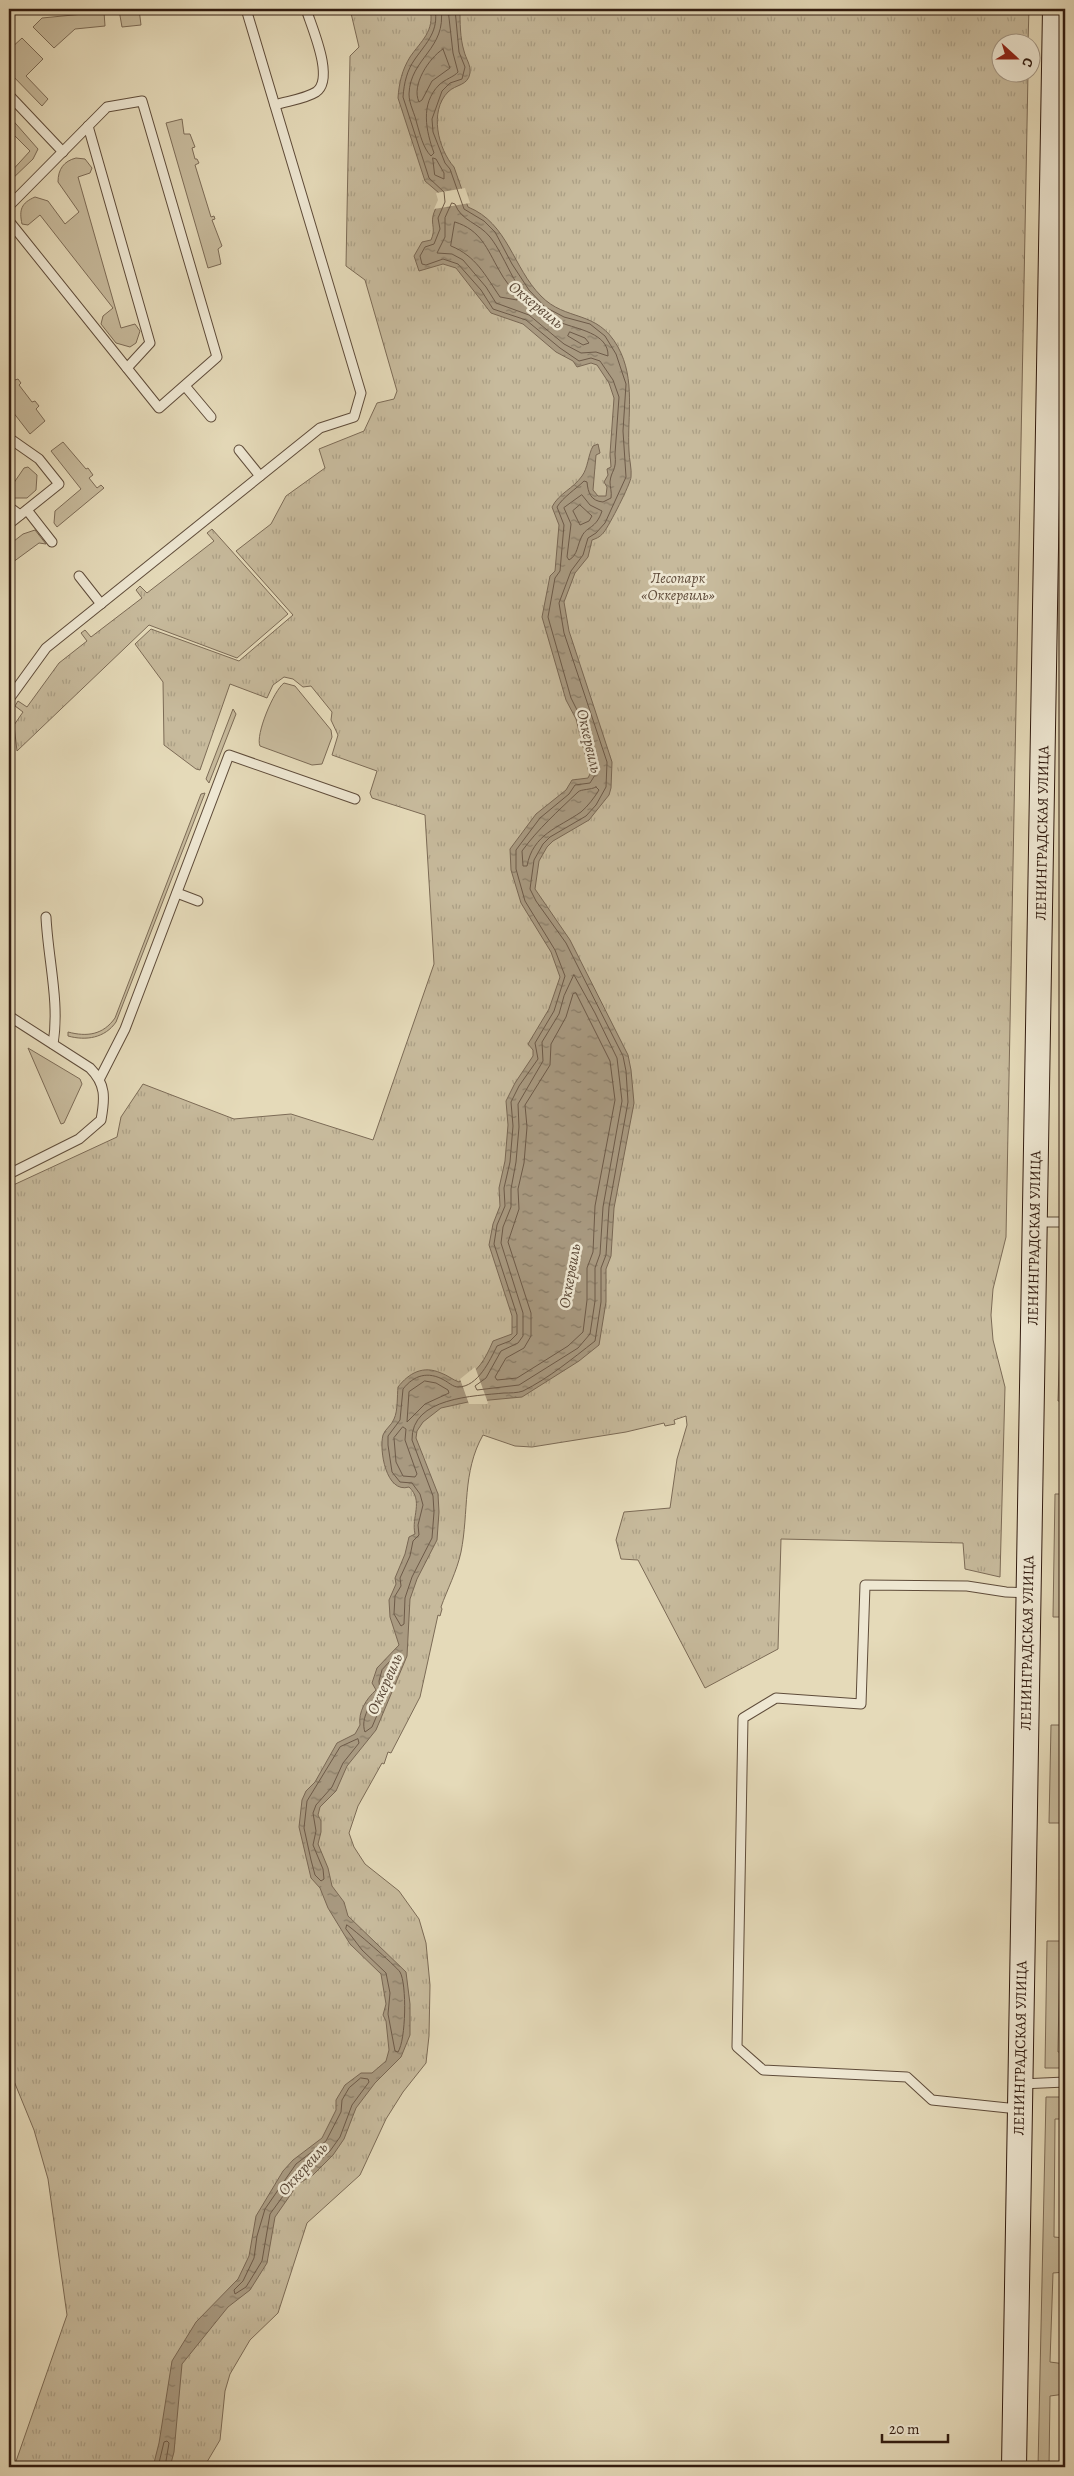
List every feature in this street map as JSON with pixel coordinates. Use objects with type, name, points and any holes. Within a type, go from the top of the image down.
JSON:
[{"type":"street","name":"ЛЕНИНГРАДСКАЯ УЛИЦА","points":[[1014,2467],[1035,1222],[1057,482],[1061,61],[1055,9]]},
{"type":"lane","points":[[9,699],[46,648],[320,428],[354,418],[361,393],[246,9]]},
{"type":"lane","points":[[275,105],[315,92],[323,85],[325,74],[306,9]]},
{"type":"lane","points":[[9,95],[63,152]]},
{"type":"lane","points":[[9,206],[107,107],[142,100],[217,357],[159,408],[9,221]]},
{"type":"lane","points":[[88,126],[150,343],[127,368]]},
{"type":"lane","points":[[185,386],[211,417]]},
{"type":"lane","points":[[9,438],[38,459],[59,484],[9,524]]},
{"type":"lane","points":[[239,450],[260,476]]},
{"type":"lane","points":[[9,507],[23,512],[52,542]]},
{"type":"lane","points":[[79,576],[101,604]]},
{"type":"lane","points":[[100,1078],[125,1028],[229,755],[355,799]]},
{"type":"lane","points":[[176,893],[198,902]]},
{"type":"lane","points":[[46,917],[57,1023],[53,1044]]},
{"type":"lane","points":[[9,1016],[90,1068],[100,1078],[104,1090],[101,1120],[79,1139],[9,1174]]},
{"type":"lane","points":[[1035,1222],[1065,1222]]},
{"type":"lane","points":[[1019,2109],[932,2100],[907,2077],[763,2070],[737,2046],[737,2037],[744,1718],[776,1698],[861,1704],[865,1585],[967,1586],[1006,1592],[1028,1592]]},
{"type":"lane","points":[[1019,2084],[1065,2082]]},
{"type":"green space","points":[[139,9],[141,25],[122,27],[119,10]]},
{"type":"green space","name":"Лесопарк «Оккервиль»","points":[[350,9],[1029,9],[1028,32],[992,32],[992,82],[1028,82],[1006,1237],[993,1289],[991,1315],[993,1340],[1005,1387],[1000,1577],[965,1569],[963,1543],[781,1539],[778,1649],[705,1688],[638,1560],[621,1559],[616,1540],[624,1512],[670,1508],[677,1459],[687,1425],[686,1416],[674,1420],[675,1424],[665,1426],[664,1423],[626,1432],[532,1447],[515,1446],[483,1435],[476,1449],[469,1478],[461,1552],[441,1607],[440,1616],[438,1615],[420,1697],[391,1753],[388,1752],[384,1764],[382,1763],[358,1806],[349,1833],[354,1847],[365,1864],[399,1891],[419,1919],[426,1943],[430,1985],[429,2036],[426,2063],[403,2092],[386,2119],[360,2175],[307,2223],[278,2313],[250,2340],[230,2374],[225,2391],[220,2440],[204,2467],[14,2467],[67,2315],[48,2179],[34,2130],[9,2069],[9,1187],[117,1137],[121,1117],[143,1084],[234,1119],[291,1114],[373,1140],[434,964],[425,815],[372,798],[370,793],[377,771],[332,755],[338,735],[331,720],[332,712],[311,686],[303,687],[293,679],[284,677],[273,685],[267,698],[230,684],[200,770],[164,745],[163,682],[135,644],[151,629],[239,661],[293,615],[236,551],[271,524],[286,496],[325,468],[319,449],[364,431],[377,403],[394,399],[397,391],[365,280],[346,266],[350,56],[359,47]]},
{"type":"green space","points":[[104,12],[105,26],[75,29],[54,48],[33,27],[42,18]]},
{"type":"green space","points":[[22,38],[43,59],[26,76],[48,99],[42,106],[9,72],[9,50]]},
{"type":"green space","points":[[9,116],[38,149],[33,159],[10,181],[9,174],[30,151],[9,130]]},
{"type":"green space","points":[[182,119],[184,134],[190,134],[195,147],[192,148],[195,159],[199,163],[195,165],[211,217],[214,216],[215,219],[212,220],[222,246],[218,249],[221,264],[208,268],[166,123]]},
{"type":"green space","points":[[76,158],[85,159],[92,168],[90,173],[78,177],[121,328],[135,324],[140,331],[136,343],[130,347],[116,343],[101,324],[103,316],[113,308],[40,215],[28,225],[22,224],[22,208],[24,204],[35,197],[48,201],[65,224],[79,212],[58,182],[59,173],[63,166],[68,161]]},
{"type":"green space","points":[[9,372],[15,380],[18,379],[21,383],[19,385],[32,402],[35,401],[39,406],[36,409],[45,421],[30,434],[9,407]]},
{"type":"green space","points":[[63,442],[86,469],[88,468],[93,475],[89,478],[97,488],[101,485],[104,488],[57,527],[54,523],[55,511],[81,489],[51,451]]},
{"type":"green space","points":[[28,467],[37,475],[36,490],[27,498],[15,498],[9,495],[9,490],[24,468]]},
{"type":"green space","points":[[212,529],[288,614],[237,658],[149,625],[17,751],[14,725],[23,712],[15,706],[18,701],[27,707],[59,663],[87,641],[81,633],[85,630],[91,637],[142,598],[136,590],[140,586],[147,593],[214,541],[207,533]]},
{"type":"green space","points":[[35,530],[46,544],[39,543],[9,565],[9,545],[23,534]]},
{"type":"green space","points":[[284,683],[295,686],[331,730],[332,737],[322,764],[312,765],[260,746],[260,732],[266,713],[275,694]]},
{"type":"green space","points":[[233,709],[236,714],[209,783],[206,779]]},
{"type":"green space","points":[[205,793],[116,1022],[106,1032],[95,1037],[68,1036],[68,1032],[88,1034],[100,1031],[115,1018],[201,794]]},
{"type":"green space","points":[[28,1048],[80,1079],[82,1084],[64,1123],[61,1124]]},
{"type":"green space","points":[[1065,1238],[1065,1401],[1058,1401],[1063,1239]]},
{"type":"green space","points":[[1055,1494],[1065,1494],[1065,1617],[1053,1617]]},
{"type":"green space","points":[[1051,1725],[1064,1725],[1063,1823],[1049,1823]]},
{"type":"green space","points":[[1047,1941],[1060,1941],[1058,2052],[1065,2052],[1065,2068],[1045,2068]]},
{"type":"green space","points":[[1046,2097],[1065,2097],[1065,2119],[1055,2119],[1054,2237],[1065,2238],[1065,2272],[1053,2273],[1050,2362],[1065,2364],[1065,2394],[1050,2396],[1049,2467],[1038,2467]]},
{"type":"water","name":"Оккервиль","points":[[430,9],[460,9],[462,41],[470,73],[467,80],[451,89],[442,100],[437,119],[440,140],[448,159],[454,167],[468,207],[481,214],[492,224],[509,247],[531,285],[541,296],[561,310],[591,321],[610,335],[624,359],[627,372],[630,398],[630,481],[607,528],[598,538],[592,540],[588,557],[575,573],[564,602],[569,631],[612,762],[611,788],[609,795],[589,820],[553,841],[547,847],[539,861],[535,889],[570,940],[628,1055],[634,1103],[614,1208],[611,1256],[606,1269],[606,1302],[599,1345],[579,1361],[522,1397],[468,1402],[441,1408],[423,1422],[417,1431],[416,1438],[438,1494],[437,1540],[417,1579],[410,1599],[407,1656],[376,1730],[347,1766],[336,1791],[320,1807],[318,1815],[321,1821],[321,1832],[318,1844],[328,1868],[332,1886],[344,1902],[348,1916],[406,1972],[410,2004],[410,2035],[401,2057],[375,2083],[356,2108],[344,2139],[333,2155],[313,2175],[298,2184],[275,2217],[267,2263],[250,2290],[228,2307],[182,2364],[174,2452],[170,2467],[153,2467],[159,2443],[172,2361],[196,2322],[238,2279],[249,2256],[256,2216],[283,2171],[293,2160],[322,2138],[336,2110],[336,2100],[345,2085],[361,2073],[372,2073],[386,2061],[389,2050],[386,2021],[383,2015],[386,2004],[381,1974],[350,1944],[328,1908],[320,1888],[311,1878],[299,1827],[302,1800],[306,1791],[315,1782],[337,1743],[355,1734],[360,1725],[360,1715],[364,1706],[376,1690],[372,1683],[377,1668],[399,1645],[390,1617],[389,1600],[396,1584],[395,1578],[405,1554],[409,1537],[415,1534],[416,1498],[409,1487],[401,1487],[395,1484],[390,1478],[383,1460],[383,1435],[395,1416],[398,1387],[412,1374],[422,1370],[434,1371],[459,1382],[480,1365],[493,1341],[512,1334],[512,1316],[489,1245],[493,1224],[500,1206],[499,1188],[505,1161],[508,1125],[506,1101],[515,1083],[533,1056],[533,1050],[528,1044],[549,1009],[560,977],[551,952],[521,903],[511,870],[510,849],[536,814],[566,790],[572,780],[588,778],[590,774],[576,719],[566,700],[542,617],[550,576],[555,571],[559,525],[552,507],[558,498],[582,476],[593,446],[598,444],[600,453],[596,455],[593,490],[598,496],[606,496],[607,487],[604,482],[608,475],[607,469],[611,467],[610,454],[614,398],[609,383],[597,365],[591,363],[577,367],[573,361],[556,352],[523,324],[491,313],[456,268],[443,264],[419,271],[414,256],[422,242],[431,240],[433,216],[439,202],[439,193],[425,181],[398,98],[400,82],[405,67],[429,30],[431,24]]},
{"type":"pier","points":[[465,188],[470,203],[434,209],[438,200],[436,193]]},
{"type":"pier","points":[[475,1367],[487,1404],[469,1404],[460,1379]]}]
